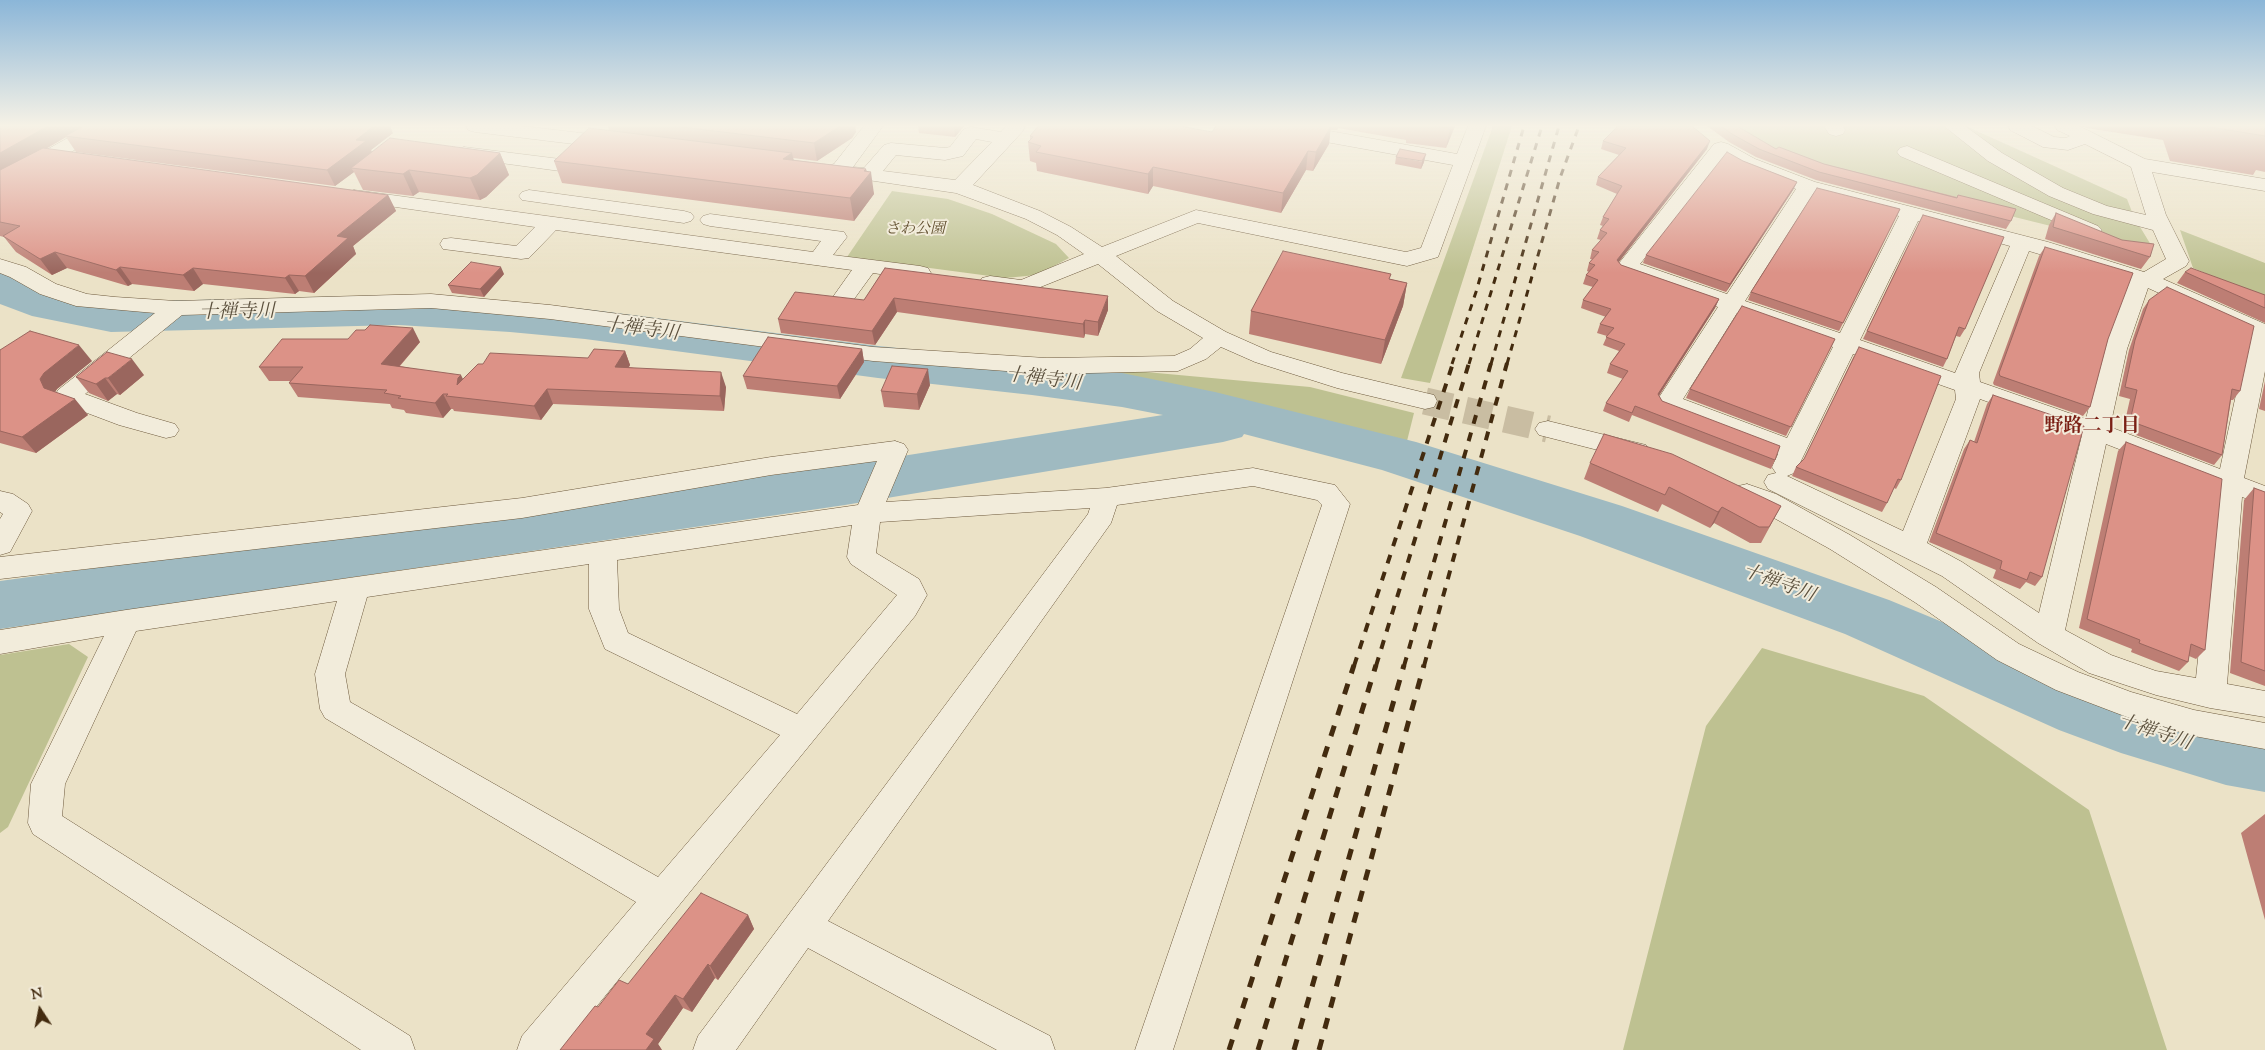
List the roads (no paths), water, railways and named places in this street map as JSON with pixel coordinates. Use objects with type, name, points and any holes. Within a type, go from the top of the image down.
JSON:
[{"type":"street","points":[[0,184],[16,175]]},
{"type":"street","points":[[506,216],[550,175]]},
{"type":"street","points":[[876,175],[960,187],[1033,215],[1064,231],[1102,256],[1166,306],[1218,337],[1263,357],[1328,377],[1425,401]]},
{"type":"street","points":[[960,187],[971,175]]},
{"type":"street","points":[[974,281],[1022,287],[1102,256],[1196,216],[1407,259],[1430,252],[1459,175]]},
{"type":"street","points":[[1690,175],[1626,267],[2096,431],[2265,496]]},
{"type":"street","points":[[1778,175],[1808,186],[2022,243],[2145,279],[2263,332],[2230,483],[2210,695]]},
{"type":"street","points":[[1961,175],[2108,238]]},
{"type":"street","points":[[2026,175],[2056,192],[2100,210],[2162,226]]},
{"type":"street","points":[[2049,635],[2115,349],[2138,284],[2178,261],[2162,226],[2144,175]]},
{"type":"street","points":[[2209,175],[2265,184]]},
{"type":"street","points":[[365,176],[337,194],[945,277]]},
{"type":"street","points":[[1793,450],[1668,402],[1808,186]]},
{"type":"street","points":[[529,196],[684,217]]},
{"type":"street","points":[[1772,492],[1911,214]]},
{"type":"street","points":[[710,220],[836,237],[819,259]]},
{"type":"street","points":[[451,244],[521,253],[551,222]]},
{"type":"street","points":[[1911,547],[1968,399],[1966,373],[2022,243]]},
{"type":"street","points":[[2148,248],[2173,252]]},
{"type":"street","points":[[0,266],[18,272],[48,289],[84,301],[169,313],[430,301],[550,312],[873,354],[1046,366],[1178,362],[1198,354],[1218,337]]},
{"type":"street","points":[[841,301],[867,266]]},
{"type":"street","points":[[166,430],[128,419],[67,396],[169,313]]},
{"type":"street","points":[[1548,429],[1613,443],[1661,458]]},
{"type":"street","points":[[0,568],[522,508],[771,466],[895,450],[868,513],[861,558],[909,587],[912,595],[905,608],[536,1050]]},
{"type":"street","points":[[0,642],[126,621],[868,513],[1106,497],[1253,477],[1326,492],[1336,504],[1154,1050]]},
{"type":"street","points":[[1723,482],[1772,492],[1911,547],[1952,569],[2014,609],[2049,635],[2100,664],[2156,683],[2210,695],[2265,704]]},
{"type":"street","points":[[1772,492],[1840,542],[1918,590],[2008,652],[2066,682],[2127,704],[2194,723],[2265,736]]},
{"type":"street","points":[[712,1050],[1101,516],[1106,497]]},
{"type":"street","points":[[0,501],[18,511],[0,545]]},
{"type":"street","points":[[603,551],[604,609],[616,641],[802,732]]},
{"type":"street","points":[[355,588],[330,674],[336,709],[662,899]]},
{"type":"street","points":[[126,621],[48,784],[45,823],[396,1050]]},
{"type":"street","points":[[802,926],[993,1040],[1036,1050]]},
{"type":"waterway","name":"十禅寺川","points":[[0,281],[16,293],[49,306],[111,317],[399,310],[510,317],[585,324],[878,362],[1032,378],[1122,390],[1215,409],[1396,455],[1601,521],[1867,617],[2083,710],[2145,733],[2226,756],[2265,762]]},
{"type":"waterway","name":"十禅寺川","points":[[0,605],[845,485],[1223,424]]},
{"type":"tunnel","points":[[1425,401],[1548,429]]},
{"type":"railway","points":[[1452,364],[1476,292],[1510,175]]},
{"type":"railway","points":[[1469,364],[1527,175]]},
{"type":"railway","points":[[1491,364],[1545,175]]},
{"type":"railway","points":[[1507,364],[1561,175]]},
{"type":"railway","points":[[1354,666],[1453,363]]},
{"type":"railway","points":[[1376,666],[1469,363]]},
{"type":"railway","points":[[1404,666],[1491,363]]},
{"type":"railway","points":[[1424,666],[1507,363]]},
{"type":"railway","points":[[1229,1050],[1354,665]]},
{"type":"railway","points":[[1258,1050],[1376,665]]},
{"type":"railway","points":[[1294,1050],[1404,665]]},
{"type":"railway","points":[[1319,1050],[1424,665]]},
{"type":"district","name":"野路二丁目","points":[[2092,428]]},
{"type":"park label","name":"さわ公園","points":[[915,230]]}]
